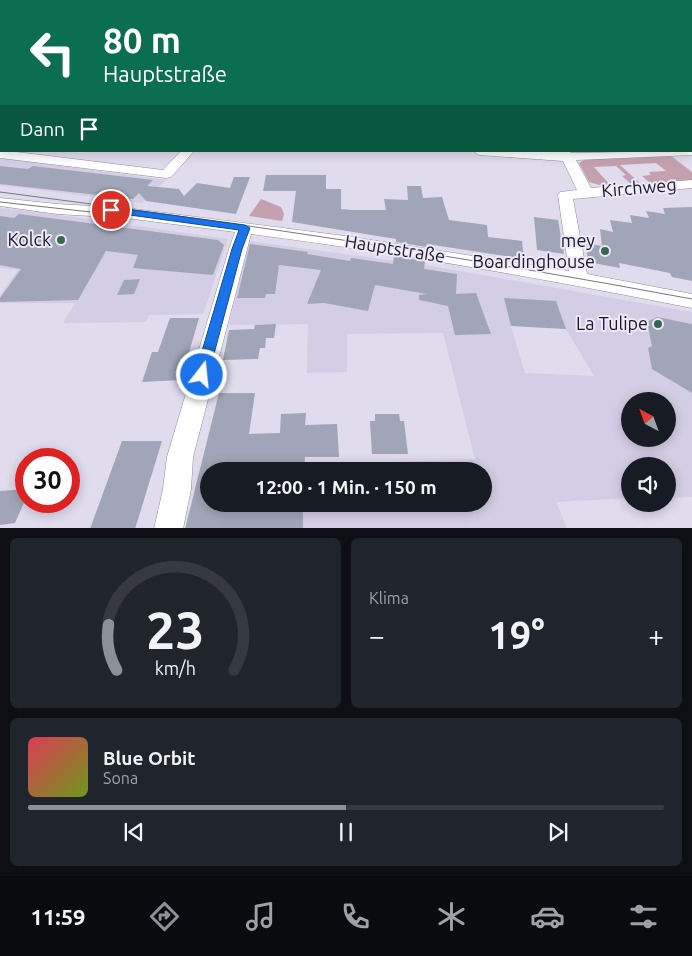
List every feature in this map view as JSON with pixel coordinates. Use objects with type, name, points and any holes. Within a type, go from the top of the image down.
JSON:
[{"type":"street","points":[[0,154],[22,154],[166,174],[187,152]]},
{"type":"street","points":[[508,152],[565,154],[650,152]]},
{"type":"street","points":[[565,154],[586,193]]},
{"type":"street","name":"Kirchweg","points":[[579,279],[565,195],[692,184]]},
{"type":"street","name":"Hauptstraße","points":[[0,192],[67,201],[126,213]]},
{"type":"street","name":"Hauptstraße","points":[[0,202],[57,209],[126,213],[363,244],[579,279],[692,301]]},
{"type":"street","points":[[168,528],[177,489],[180,457],[237,249],[245,228]]},
{"type":"shaded area","points":[[671,156],[692,172],[692,180],[650,183],[642,176],[651,175],[649,172],[666,171],[656,163],[620,165],[642,185],[632,185],[622,176],[626,175],[616,166],[594,167],[611,186],[603,186],[589,182],[579,163],[586,159]]},
{"type":"shaded area","points":[[0,158],[166,180],[142,203],[0,185]]},
{"type":"shaded area","points":[[261,199],[281,207],[284,214],[282,221],[249,216]]},
{"type":"shaded area","points":[[0,208],[228,239],[203,314],[149,315],[146,322],[63,323],[75,303],[0,303],[0,295],[18,270],[0,268]]},
{"type":"shaded area","points":[[249,241],[425,265],[692,312],[692,497],[676,498],[676,457],[621,457],[621,498],[556,502],[567,528],[303,528],[303,512],[492,512],[492,462],[390,462],[475,459],[443,333],[347,334],[347,372],[307,373],[308,324],[229,325]],"holes":[[[511,326],[566,329],[594,376],[525,373]]]},
{"type":"building","points":[[0,166],[28,169],[33,166],[153,180],[147,186],[179,189],[184,196],[197,183],[230,188],[234,177],[250,177],[236,214],[146,201],[139,193],[133,199],[0,184]]},
{"type":"building","points":[[266,175],[326,175],[326,189],[341,189],[341,209],[352,210],[386,210],[384,199],[408,200],[407,186],[421,186],[423,198],[442,197],[449,220],[487,225],[488,237],[522,241],[524,259],[427,244],[426,247],[396,242],[396,239],[292,222],[296,191],[263,191]]},
{"type":"building","points":[[692,207],[692,281],[672,277],[670,273],[619,263],[620,268],[588,262],[586,243],[602,246],[600,229],[613,232],[610,220],[632,223],[630,215],[649,218],[646,211],[665,214],[663,208]]},
{"type":"building","points":[[19,214],[218,240],[224,245],[213,275],[133,268],[138,255],[106,251],[78,300],[0,302],[0,298],[21,269],[0,265],[0,216],[14,218]]},
{"type":"building","points":[[534,217],[558,220],[564,254],[537,250]]},
{"type":"building","points":[[250,244],[308,252],[307,254],[350,261],[351,258],[393,264],[394,256],[425,261],[424,269],[457,274],[456,294],[476,293],[491,334],[455,335],[448,306],[419,300],[419,295],[427,294],[375,285],[368,311],[324,303],[307,304],[321,270],[279,265],[275,294],[266,294],[265,298],[237,298]]},
{"type":"building","points":[[140,279],[134,294],[117,295],[124,280]]},
{"type":"building","points":[[504,298],[556,301],[566,329],[511,326]]},
{"type":"building","points":[[657,317],[692,324],[692,393],[652,369],[648,348],[652,346],[647,322]]},
{"type":"building","points":[[170,318],[199,318],[181,380],[142,382],[152,352],[158,352]]},
{"type":"building","points":[[276,324],[274,338],[266,338],[265,348],[260,348],[258,359],[223,360],[229,330],[254,329],[255,325]]},
{"type":"building","points":[[219,393],[255,393],[249,434],[280,433],[281,414],[306,413],[305,425],[337,424],[339,457],[305,457],[305,462],[202,462]]},
{"type":"building","points":[[375,414],[399,414],[400,421],[404,421],[408,454],[372,454],[370,421],[375,421]]},
{"type":"building","points":[[122,441],[162,441],[135,528],[90,528]]},
{"type":"building","points":[[200,469],[200,512],[303,512],[303,528],[185,528]]},
{"type":"building","points":[[15,490],[15,513],[19,513],[15,523],[0,525],[0,491]]},
{"type":"tram line","points":[[0,192],[174,215],[347,241],[519,268],[692,299]]},
{"type":"tram line","points":[[0,202],[109,214]]},
{"type":"place","name":"Kolck","points":[[61,240]]},
{"type":"place","name":"mey Boardinghouse","points":[[605,251]]},
{"type":"place","name":"La Tulipe","points":[[658,324]]},
{"type":"route","points":[[111,210],[245,228],[237,249],[202,375]]}]
